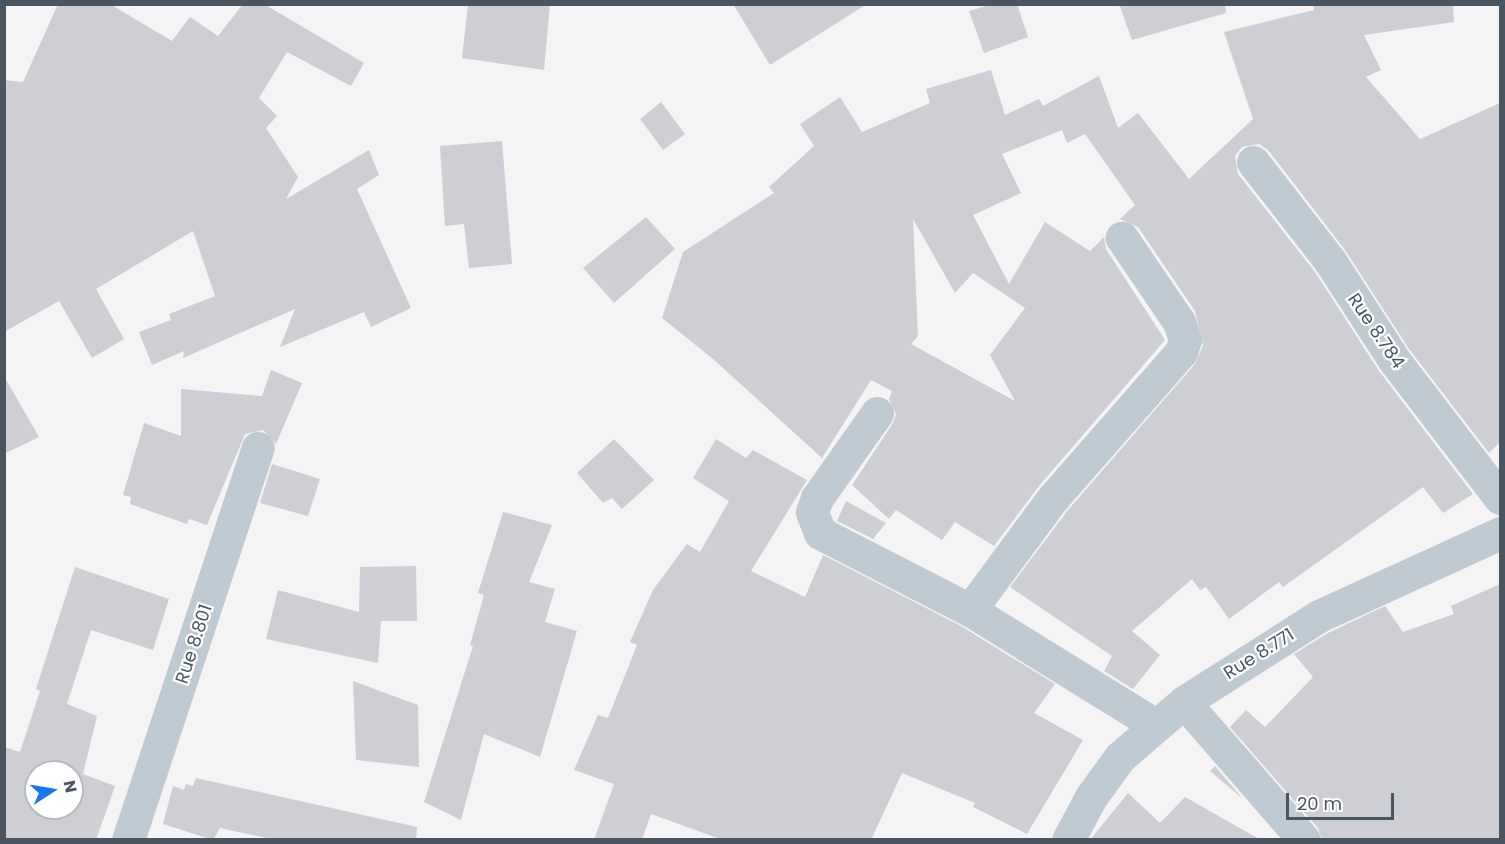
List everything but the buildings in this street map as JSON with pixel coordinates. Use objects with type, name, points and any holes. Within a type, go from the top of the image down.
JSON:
[{"type":"street","name":"Rue 8.784","points":[[1253,162],[1330,261],[1394,360],[1500,498]]},
{"type":"street","points":[[970,610],[1060,490],[1181,352],[1185,340],[1179,322],[1122,238]]},
{"type":"street","points":[[877,413],[817,498],[812,512],[814,523],[820,533],[835,543],[918,581],[970,610],[1154,724]]},
{"type":"street","name":"Rue 8.801","points":[[128,840],[258,448]]},
{"type":"street","name":"Rue 8.771","points":[[1068,840],[1091,797],[1120,757],[1154,724],[1184,702],[1319,616],[1500,533]]},
{"type":"street","points":[[1184,702],[1304,840]]}]
